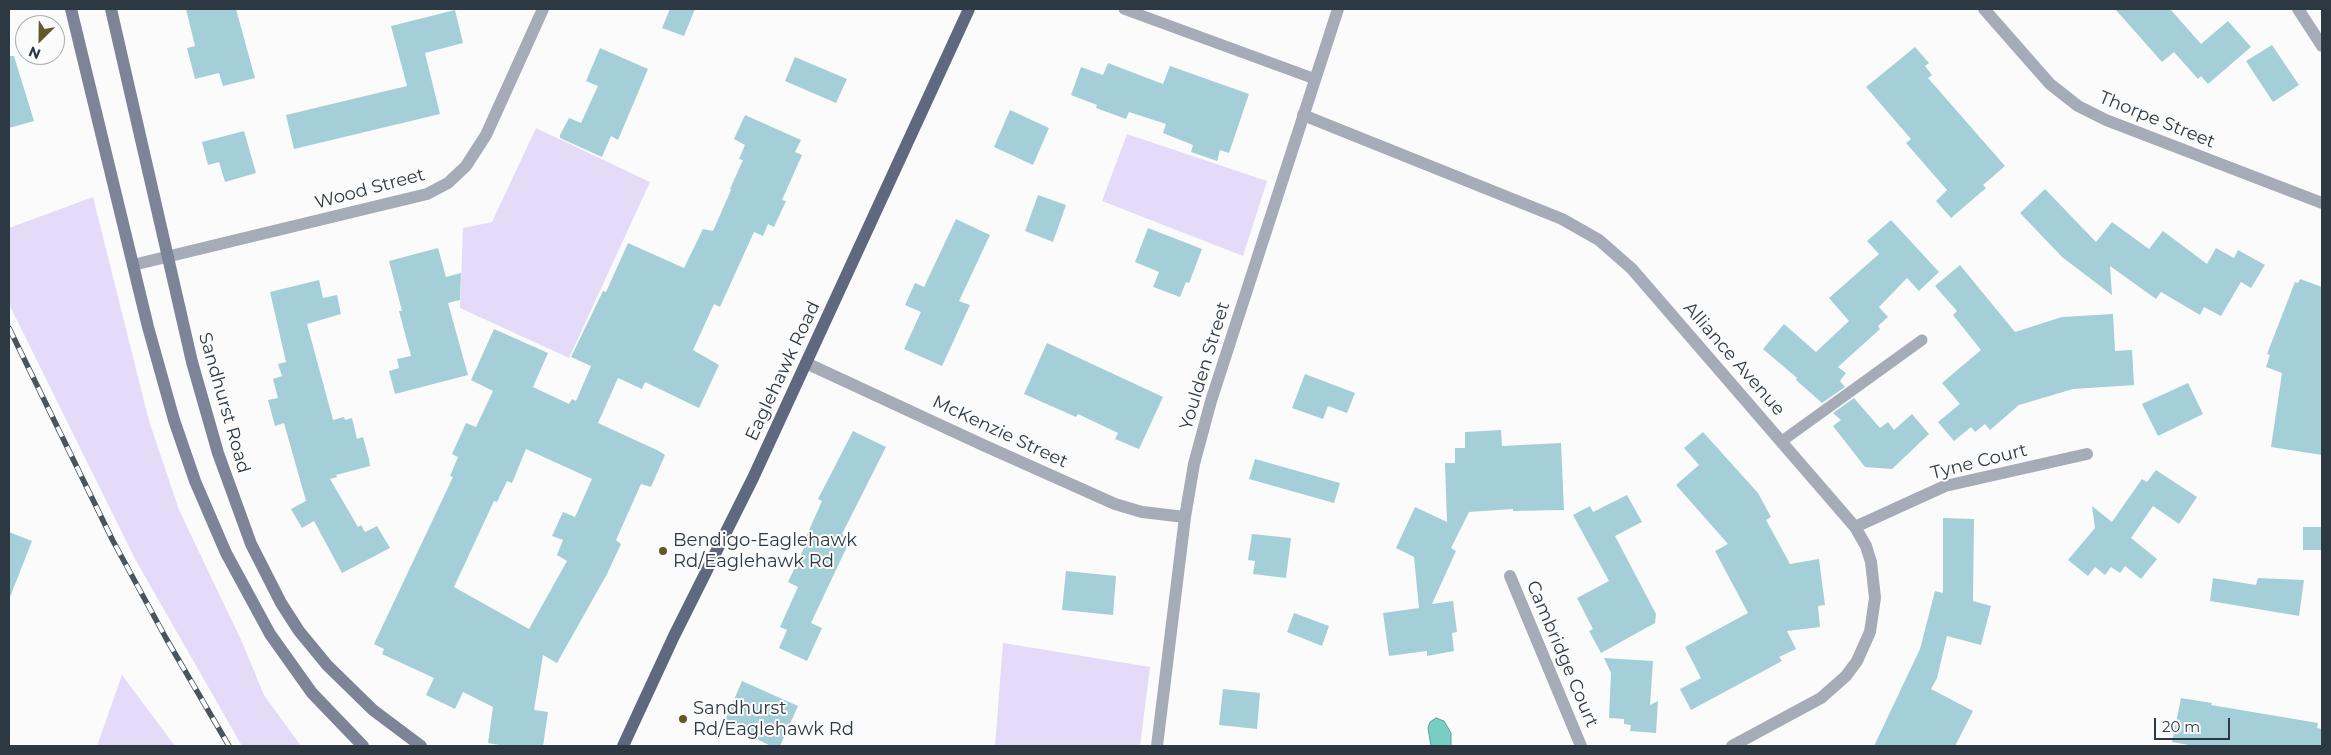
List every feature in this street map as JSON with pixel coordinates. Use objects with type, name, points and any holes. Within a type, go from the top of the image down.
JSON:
[{"type":"main road","points":[[71,9],[133,265],[176,428],[202,498],[226,553],[256,612],[285,657],[312,693],[363,746]]},
{"type":"main road","name":"Sandhurst Road","points":[[111,9],[192,362],[218,453],[241,518],[263,571],[299,631],[334,672],[373,710],[421,746]]},
{"type":"main road","name":"Eaglehawk Road","points":[[623,746],[806,363],[969,9]]},
{"type":"street","name":"Wood Street","points":[[133,265],[427,194],[448,183],[466,166],[486,135],[543,9]]},
{"type":"street","name":"Youlden Street","points":[[1157,746],[1185,517],[1194,464],[1211,401],[1338,9]]},
{"type":"street","name":"Thorpe Street","points":[[1984,9],[2050,84],[2078,106],[2106,120],[2322,203]]},
{"type":"street","points":[[2298,9],[2322,46]]},
{"type":"street","name":"Alliance Avenue","points":[[1303,115],[1562,218],[1599,240],[1632,269],[1855,527],[1866,546],[1874,580],[1874,615],[1870,632],[1860,654],[1846,676],[1821,698],[1732,746]]},
{"type":"street","name":"McKenzie Street","points":[[806,363],[1116,504],[1142,512],[1185,517]]},
{"type":"street","name":"Tyne Court","points":[[1855,527],[1945,486],[2087,454]]},
{"type":"street","name":"Cambridge Court","points":[[1510,576],[1581,746]]},
{"type":"lane","points":[[1124,9],[1315,79]]},
{"type":"lane","points":[[1782,441],[1922,340]]},
{"type":"shaded area","points":[[536,128],[650,182],[569,358],[460,308],[463,228],[492,222]]},
{"type":"shaded area","points":[[1127,134],[1267,181],[1243,256],[1102,201]]},
{"type":"shaded area","points":[[93,197],[149,421],[179,510],[242,642],[264,695],[301,746],[242,746],[135,559],[9,304],[9,228]]},
{"type":"shaded area","points":[[1003,643],[1150,667],[1140,746],[995,746]]},
{"type":"shaded area","points":[[122,675],[175,746],[97,746]]},
{"type":"water","points":[[1436,718],[1444,721],[1451,733],[1451,746],[1431,746],[1428,728],[1430,722]]},
{"type":"building","points":[[186,9],[236,9],[255,78],[223,86],[219,73],[195,79],[187,48],[195,46]]},
{"type":"building","points":[[670,9],[695,9],[684,36],[662,28]]},
{"type":"building","points":[[2115,9],[2170,9],[2201,44],[2228,21],[2251,47],[2208,84],[2201,76],[2198,79],[2174,52],[2162,62]]},
{"type":"building","points":[[455,10],[463,43],[425,53],[440,114],[294,149],[286,115],[407,86],[391,26]]},
{"type":"building","points":[[2272,45],[2299,85],[2273,102],[2246,61]]},
{"type":"building","points":[[1915,47],[1929,63],[1925,66],[1932,75],[1928,78],[2005,166],[1983,185],[1986,188],[1951,218],[1936,201],[1947,190],[1906,143],[1911,139],[1866,87]]},
{"type":"building","points":[[600,48],[648,69],[618,140],[611,136],[602,157],[560,138],[569,118],[581,123],[598,86],[586,81]]},
{"type":"building","points":[[9,56],[14,56],[15,65],[17,65],[34,121],[9,128]]},
{"type":"building","points":[[795,57],[847,79],[836,103],[785,81]]},
{"type":"building","points":[[1108,63],[1163,84],[1170,66],[1249,94],[1229,153],[1220,150],[1217,161],[1191,152],[1193,145],[1163,133],[1166,124],[1129,112],[1126,119],[1096,108],[1097,105],[1071,95],[1081,67],[1103,75]]},
{"type":"building","points":[[1010,110],[1049,128],[1033,165],[994,147]]},
{"type":"building","points":[[745,115],[801,140],[795,152],[802,155],[782,200],[786,201],[774,227],[768,224],[763,236],[754,232],[720,307],[714,304],[693,350],[719,365],[699,408],[645,382],[642,389],[618,378],[598,423],[665,455],[651,487],[641,484],[616,540],[621,544],[607,574],[557,663],[543,655],[534,710],[548,712],[543,746],[505,746],[488,743],[493,707],[463,692],[455,709],[426,695],[434,678],[382,654],[384,649],[374,644],[453,477],[450,476],[458,457],[452,454],[466,423],[476,427],[493,391],[471,380],[494,329],[548,353],[533,387],[569,404],[572,399],[576,401],[591,366],[571,357],[603,291],[606,292],[628,243],[684,268],[703,229],[713,231],[743,160],[739,159],[745,145],[734,139]],"holes":[[[526,449],[592,479],[575,517],[563,512],[552,536],[563,540],[557,555],[567,561],[529,629],[454,587],[494,501],[497,502],[507,481],[512,483]]]},
{"type":"building","points":[[244,131],[256,173],[225,182],[219,162],[208,165],[202,142]]},
{"type":"building","points":[[2045,189],[2096,242],[2112,222],[2149,249],[2163,231],[2207,264],[2216,248],[2234,258],[2238,250],[2265,265],[2251,288],[2241,282],[2221,316],[2204,307],[2200,315],[2161,292],[2156,299],[2110,266],[2112,295],[2062,257],[2020,213]]},
{"type":"building","points":[[1038,195],[1066,205],[1053,242],[1025,231]]},
{"type":"building","points":[[956,219],[990,235],[959,301],[970,305],[942,366],[904,349],[921,312],[905,305],[915,283],[924,287]]},
{"type":"building","points":[[1891,220],[1939,272],[1919,291],[1907,278],[1879,307],[1888,317],[1878,326],[1880,329],[1838,367],[1846,373],[1840,381],[1845,387],[1822,403],[1796,380],[1797,378],[1763,349],[1784,324],[1816,352],[1849,321],[1829,298],[1879,254],[1867,241]]},
{"type":"building","points":[[1148,228],[1202,249],[1189,283],[1186,282],[1180,297],[1153,287],[1159,272],[1135,262]]},
{"type":"building","points":[[438,248],[446,277],[461,273],[460,300],[448,303],[468,375],[395,394],[389,371],[399,368],[397,359],[411,356],[399,311],[402,311],[389,261]]},
{"type":"building","points":[[1960,265],[2015,332],[2062,317],[2113,314],[2115,351],[2132,350],[2134,385],[2073,389],[2019,405],[1990,430],[1985,424],[1975,432],[1971,427],[1954,441],[1938,422],[1960,404],[1942,383],[1981,350],[1953,315],[1957,311],[1935,286]]},
{"type":"building","points":[[2300,279],[2322,287],[2322,455],[2271,447],[2282,373],[2266,367],[2270,355],[2267,354],[2295,282],[2298,283]]},
{"type":"building","points":[[319,280],[323,298],[337,295],[341,314],[307,324],[333,420],[344,417],[345,420],[352,418],[357,439],[363,437],[370,466],[336,475],[337,477],[330,479],[358,527],[361,525],[365,532],[377,526],[390,548],[342,573],[314,521],[302,528],[291,509],[306,501],[284,423],[275,426],[268,400],[278,398],[273,379],[282,376],[278,364],[286,362],[270,292]]},
{"type":"building","points":[[1047,343],[1163,397],[1139,449],[1115,439],[1118,433],[1078,414],[1076,417],[1024,394]]},
{"type":"building","points":[[1305,374],[1355,393],[1347,413],[1328,406],[1323,419],[1292,408]]},
{"type":"building","points":[[2188,383],[2203,414],[2158,436],[2142,404]]},
{"type":"building","points":[[1854,398],[1880,428],[1888,422],[1894,430],[1912,414],[1929,434],[1892,469],[1865,467],[1833,426],[1841,420],[1833,413]]},
{"type":"building","points":[[1501,430],[1502,446],[1561,443],[1564,510],[1513,511],[1513,509],[1469,512],[1451,548],[1456,551],[1432,604],[1453,601],[1457,632],[1452,633],[1454,651],[1427,656],[1427,651],[1389,656],[1383,613],[1419,608],[1414,557],[1396,548],[1415,507],[1447,522],[1445,463],[1455,463],[1455,448],[1465,448],[1465,432]]},
{"type":"building","points":[[853,431],[886,447],[842,534],[851,538],[811,623],[822,628],[807,661],[779,648],[787,630],[780,627],[798,587],[788,582],[804,548],[802,546],[822,501],[818,499]]},
{"type":"building","points":[[1703,432],[1758,493],[1771,517],[1766,520],[1790,564],[1819,559],[1825,605],[1818,606],[1820,627],[1787,631],[1796,649],[1779,657],[1782,661],[1691,710],[1680,689],[1701,678],[1685,647],[1748,613],[1715,551],[1728,544],[1676,485],[1699,465],[1684,448]]},
{"type":"building","points":[[1255,459],[1340,483],[1334,503],[1249,479]]},
{"type":"building","points":[[2156,470],[2197,497],[2179,524],[2153,506],[2131,538],[2157,559],[2141,579],[2125,566],[2120,573],[2111,567],[2105,575],[2095,567],[2088,576],[2068,560],[2095,528],[2092,506],[2112,522],[2142,479],[2147,482]]},
{"type":"building","points":[[1627,495],[1642,522],[1615,536],[1656,614],[1655,623],[1601,653],[1589,631],[1593,629],[1577,598],[1609,581],[1573,515],[1590,506],[1593,512]]},
{"type":"building","points":[[1943,518],[1974,519],[1973,601],[1991,606],[1981,645],[1947,636],[1937,678],[1931,689],[1973,711],[1955,746],[1874,746],[1920,649],[1935,591],[1943,593]]},
{"type":"building","points":[[2303,527],[2322,527],[2322,550],[2303,550]]},
{"type":"building","points":[[9,532],[32,541],[10,597],[9,597]]},
{"type":"building","points":[[1252,534],[1291,538],[1286,578],[1253,574],[1255,561],[1248,560]]},
{"type":"building","points":[[1066,571],[1116,576],[1113,615],[1062,610]]},
{"type":"building","points":[[2213,578],[2256,585],[2258,578],[2304,580],[2299,616],[2210,601]]},
{"type":"building","points":[[1294,613],[1329,626],[1322,646],[1287,632]]},
{"type":"building","points":[[1604,658],[1653,661],[1650,705],[1658,701],[1656,733],[1630,731],[1631,725],[1624,724],[1624,719],[1609,718],[1611,673]]},
{"type":"building","points":[[742,681],[798,706],[780,746],[771,746],[724,723]]},
{"type":"building","points":[[1223,689],[1260,693],[1257,729],[1219,725]]},
{"type":"building","points":[[2181,698],[2212,703],[2211,705],[2318,723],[2317,728],[2322,729],[2322,746],[2189,746],[2172,742]]},
{"type":"railway","points":[[9,328],[113,541],[167,640],[229,746]]},
{"type":"place","name":"Bendigo-Eaglehawk Rd/Eaglehawk Rd","points":[[663,551]]},
{"type":"place","name":"Sandhurst Rd/Eaglehawk Rd","points":[[683,719]]}]
